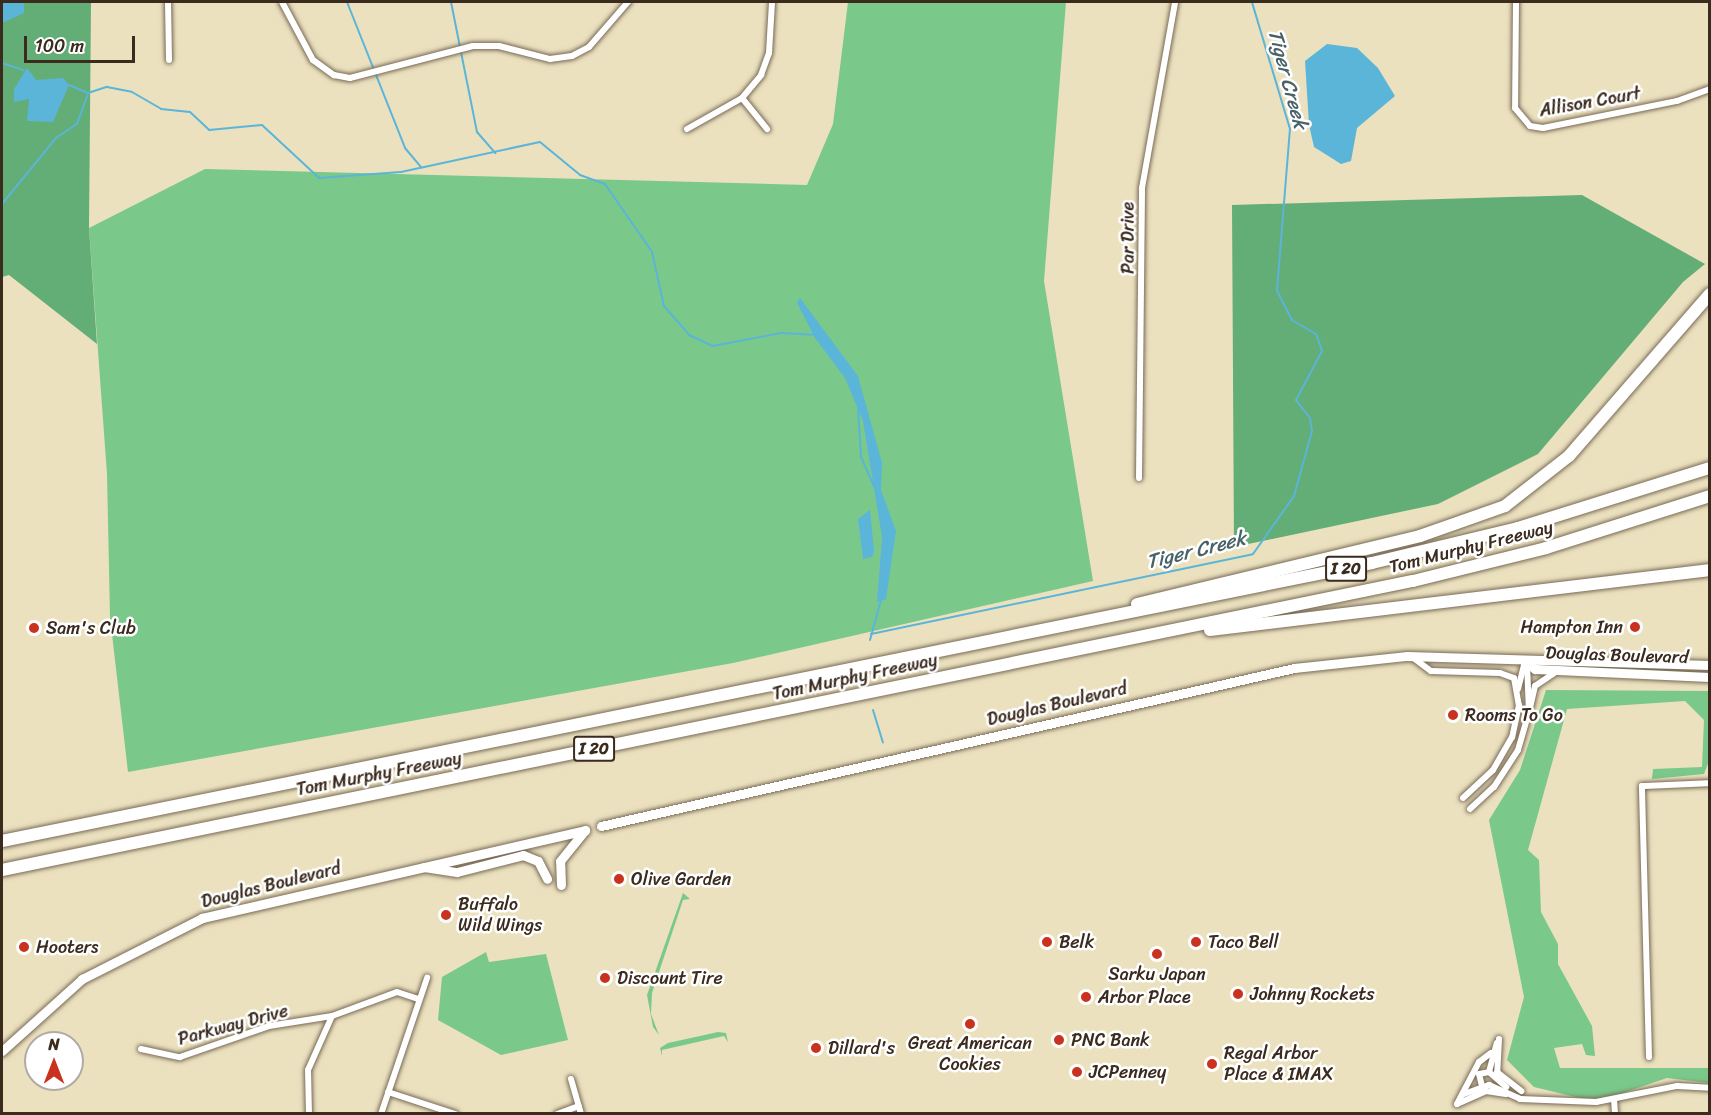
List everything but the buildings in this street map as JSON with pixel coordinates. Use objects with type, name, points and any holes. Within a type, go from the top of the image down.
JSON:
[{"type":"highway","points":[[977,644],[1420,536],[1498,510],[1569,456],[1710,294]]},
{"type":"highway","name":"Tom Murphy Freeway","points":[[2,841],[1445,547],[1710,468]]},
{"type":"highway","name":"Tom Murphy Freeway","points":[[2,871],[1446,574],[1710,496]]},
{"type":"highway","points":[[1140,637],[1710,570]]},
{"type":"main road","name":"Douglas Boulevard","points":[[601,826],[1294,668],[1411,656],[1525,661],[1559,657],[1710,665]]},
{"type":"main road","name":"Douglas Boulevard","points":[[1525,661],[1535,669],[1710,676]]},
{"type":"main road","points":[[1672,673],[1683,668],[1710,671]]},
{"type":"main road","name":"Douglas Boulevard","points":[[2,1051],[82,979],[169,931],[234,908],[585,830],[563,855],[561,885]]},
{"type":"main road","points":[[419,866],[457,872],[523,855],[538,861],[547,879]]},
{"type":"street","points":[[168,2],[169,60]]},
{"type":"street","points":[[282,2],[313,60],[334,75],[350,78],[473,46],[499,46],[550,59],[572,57],[589,47],[628,2]]},
{"type":"street","points":[[687,129],[742,98],[761,75],[769,53],[772,2]]},
{"type":"street","name":"Par Drive","points":[[1139,478],[1142,188],[1175,2]]},
{"type":"street","name":"Allison Court","points":[[1516,2],[1515,108],[1530,126],[1543,128],[1632,110],[1710,89]]},
{"type":"street","points":[[742,98],[767,129]]},
{"type":"street","points":[[1411,656],[1431,671],[1500,673],[1514,678],[1517,691]]},
{"type":"street","points":[[1463,798],[1493,770],[1512,737],[1517,691],[1525,661]]},
{"type":"street","points":[[1525,661],[1529,712]]},
{"type":"street","points":[[1470,809],[1494,787],[1518,750],[1535,686],[1564,669]]},
{"type":"street","points":[[1649,1057],[1642,786],[1710,783]]},
{"type":"street","points":[[381,1113],[427,978]]},
{"type":"street","name":"Parkway Drive","points":[[141,1049],[180,1057],[269,1026],[332,1016],[397,992],[418,999]]},
{"type":"street","points":[[309,1113],[308,1070],[332,1016]]},
{"type":"street","points":[[1468,1082],[1486,1072],[1491,1053],[1498,1041],[1497,1072],[1527,1097]]},
{"type":"street","points":[[1491,1053],[1479,1062],[1457,1104],[1486,1091],[1559,1102],[1614,1099],[1677,1086],[1710,1088]]},
{"type":"street","points":[[1479,1062],[1493,1079],[1521,1091]]},
{"type":"street","points":[[1478,1078],[1486,1085],[1510,1095]]},
{"type":"street","points":[[571,1079],[581,1113]]},
{"type":"street","points":[[1464,1094],[1486,1085],[1493,1079]]},
{"type":"street","points":[[388,1092],[455,1113]]},
{"type":"street","points":[[1614,1099],[1615,1113]]},
{"type":"street","points":[[557,1113],[579,1106]]},
{"type":"green space","points":[[2,2],[91,2],[89,228],[97,344],[9,275],[2,277]]},
{"type":"green space","points":[[848,2],[1066,2],[1044,281],[1093,581],[733,663],[128,772],[110,617],[107,474],[89,228],[205,169],[807,185],[833,124]]},
{"type":"green space","points":[[1582,195],[1705,264],[1683,282],[1538,454],[1438,504],[1234,547],[1232,205]]},
{"type":"green space","points":[[1546,690],[1709,691],[1709,761],[1704,774],[1652,779],[1653,769],[1702,767],[1704,720],[1685,701],[1567,709],[1528,850],[1539,860],[1541,912],[1558,944],[1558,964],[1592,1026],[1595,1056],[1586,1055],[1582,1044],[1554,1048],[1560,1068],[1709,1068],[1709,1083],[1667,1078],[1596,1102],[1534,1087],[1507,1060],[1524,997],[1489,820],[1520,770]]},
{"type":"green space","points":[[683,893],[690,899],[683,900],[652,993],[651,1014],[659,1035],[653,1027],[647,995]]},
{"type":"green space","points":[[486,952],[489,962],[546,954],[568,1040],[501,1055],[438,1020],[442,977]]},
{"type":"green space","points":[[718,1032],[726,1033],[728,1042],[724,1036],[662,1050],[662,1056],[660,1048],[668,1043]]},
{"type":"water","points":[[2,2],[24,2],[24,13],[2,23]]},
{"type":"water","points":[[1327,44],[1357,48],[1378,68],[1395,96],[1357,128],[1351,161],[1341,164],[1314,147],[1309,125],[1305,61]]},
{"type":"water","points":[[27,68],[36,80],[63,78],[69,85],[53,122],[27,121],[29,99],[14,102],[14,89]]},
{"type":"water","points":[[800,298],[858,376],[882,463],[881,490],[896,531],[886,599],[877,602],[882,537],[863,421],[845,378],[815,338],[797,303]]},
{"type":"water","points":[[870,510],[874,551],[872,557],[863,559],[858,519]]},
{"type":"waterway","points":[[347,2],[405,148],[421,167]]},
{"type":"waterway","points":[[451,2],[477,132],[495,153]]},
{"type":"waterway","name":"Tiger Creek","points":[[871,634],[1253,554],[1294,496],[1312,431],[1310,418],[1296,400],[1322,351],[1316,334],[1292,320],[1277,290],[1290,129],[1252,2]]},
{"type":"waterway","points":[[2,63],[24,70]]},
{"type":"waterway","points":[[69,85],[88,93]]},
{"type":"waterway","points":[[2,204],[56,138],[77,124],[88,93],[107,87],[132,92],[161,109],[190,112],[209,130],[262,125],[319,178],[401,172],[540,142],[580,175],[605,184],[652,252],[664,306],[689,335],[713,346],[781,333],[814,335]]},
{"type":"waterway","points":[[858,409],[861,457],[876,491]]},
{"type":"waterway","points":[[870,640],[881,600]]},
{"type":"waterway","points":[[873,710],[883,743]]},
{"type":"place","name":"Hampton Inn","points":[[1635,627]]},
{"type":"place","name":"Sam's Club","points":[[34,628]]},
{"type":"place","name":"Rooms To Go","points":[[1453,715]]},
{"type":"place","name":"Olive Garden","points":[[619,879]]},
{"type":"place","name":"Buffalo Wild Wings","points":[[446,915]]},
{"type":"place","name":"Belk","points":[[1047,942]]},
{"type":"place","name":"Taco Bell","points":[[1196,942]]},
{"type":"place","name":"Hooters","points":[[24,947]]},
{"type":"place","name":"Sarku Japan","points":[[1157,954]]},
{"type":"place","name":"Discount Tire","points":[[605,978]]},
{"type":"place","name":"Johnny Rockets","points":[[1238,994]]},
{"type":"place","name":"Arbor Place","points":[[1086,997]]},
{"type":"place","name":"Great American Cookies","points":[[970,1024]]},
{"type":"place","name":"PNC Bank","points":[[1059,1040]]},
{"type":"place","name":"Dillard's","points":[[816,1048]]},
{"type":"place","name":"Regal Arbor Place & IMAX","points":[[1212,1064]]},
{"type":"place","name":"JCPenney","points":[[1077,1072]]}]
